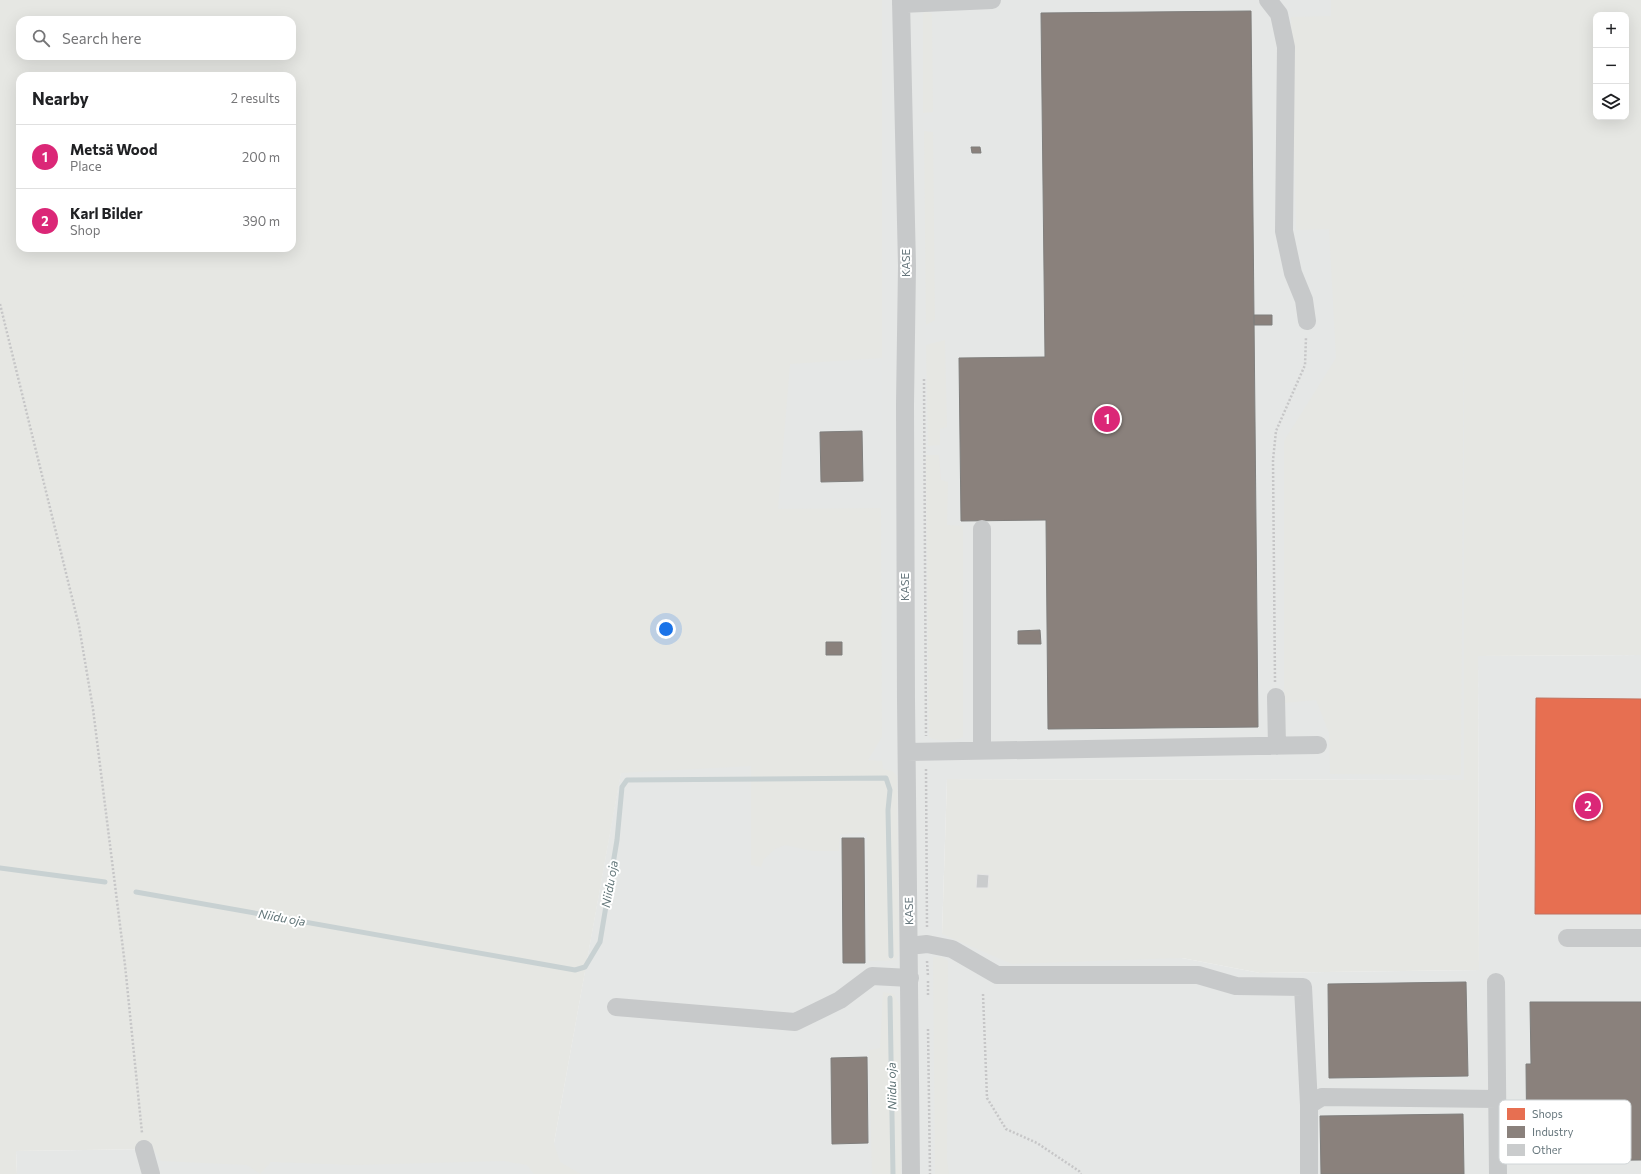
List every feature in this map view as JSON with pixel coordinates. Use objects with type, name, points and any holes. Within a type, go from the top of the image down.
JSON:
[{"type":"street","points":[[901,2],[992,0]]},
{"type":"street","points":[[1268,0],[1279,14],[1286,47],[1284,231],[1293,272],[1304,300],[1307,321]]},
{"type":"street","name":"KASE","points":[[901,2],[906,266],[906,752],[910,978],[911,1174]]},
{"type":"street","points":[[982,529],[982,750]]},
{"type":"street","points":[[1276,697],[1277,746]]},
{"type":"street","points":[[906,752],[1318,745]]},
{"type":"street","points":[[1567,938],[1641,938]]},
{"type":"street","points":[[909,946],[927,944],[952,949],[997,975],[1198,975],[1236,986],[1302,987],[1309,1105],[1309,1174]]},
{"type":"street","points":[[616,1007],[796,1022],[840,1000],[872,976],[910,978]]},
{"type":"street","points":[[1496,982],[1498,1174]]},
{"type":"street","points":[[1309,1105],[1322,1097],[1497,1099]]},
{"type":"street","points":[[144,1149],[151,1174]]},
{"type":"path","points":[[0,304],[79,626],[93,709],[125,965],[144,1149]]},
{"type":"path","points":[[1276,697],[1273,460],[1276,431],[1304,365],[1307,321]]},
{"type":"path","points":[[924,373],[928,1001]]},
{"type":"path","points":[[983,994],[987,1098],[1006,1129],[1037,1144],[1079,1171],[1081,1174]]},
{"type":"path","points":[[928,1024],[930,1174]]},
{"type":"shaded area","points":[[0,0],[882,0],[882,358],[790,364],[778,509],[881,508],[882,737],[868,760],[882,761],[883,769],[892,771],[897,776],[899,954],[897,960],[869,961],[867,833],[840,834],[839,851],[812,851],[785,845],[775,849],[764,859],[761,867],[751,865],[751,766],[621,773],[554,1143],[560,1162],[581,1174],[534,1174],[527,1165],[504,1161],[355,1165],[271,1162],[260,1174],[247,1165],[161,1161],[153,1149],[16,1151],[17,1174],[0,1174]]},
{"type":"shaded area","points":[[760,0],[1464,0],[1464,780],[947,779],[942,933],[1182,958],[1260,973],[1479,970],[1478,656],[1641,655],[1641,1174],[17,1174],[16,1151],[554,1143]]},
{"type":"shaded area","points":[[1331,0],[1641,0],[1641,655],[1478,656],[1479,970],[1260,973],[1182,958],[1012,964],[942,934],[947,779],[1464,780],[1464,263],[1461,775],[1330,774],[1329,733],[1316,700],[1284,703],[1284,441],[1336,358],[1329,229],[1296,230],[1291,17],[1331,16]]},
{"type":"shaded area","points":[[927,11],[932,14],[933,112],[923,113],[923,13]]},
{"type":"shaded area","points":[[924,131],[933,132],[935,320],[926,325]]},
{"type":"shaded area","points":[[945,340],[947,427],[940,429],[940,445],[928,446],[926,345]]},
{"type":"shaded area","points":[[926,455],[939,455],[941,480],[948,482],[947,525],[963,526],[963,737],[950,741],[942,741],[929,737]]},
{"type":"shaded area","points":[[933,957],[942,957],[948,961],[947,1161],[949,1174],[935,1174]]},
{"type":"shaded area","points":[[883,992],[894,994],[900,1007],[901,1174],[872,1174],[869,1050],[880,1048]]},
{"type":"building: Shops","points":[[1536,698],[1641,699],[1641,914],[1535,914]]},
{"type":"building: Industry","points":[[1251,11],[1258,727],[1048,729],[1046,520],[961,521],[959,358],[1045,357],[1041,13]]},
{"type":"building: Industry","points":[[971,147],[980,147],[981,153],[972,153]]},
{"type":"building: Industry","points":[[1254,315],[1272,315],[1272,325],[1254,325]]},
{"type":"building: Industry","points":[[862,431],[863,481],[821,482],[820,432]]},
{"type":"building: Industry","points":[[1040,630],[1041,644],[1018,644],[1018,631]]},
{"type":"building: Industry","points":[[826,642],[842,642],[842,655],[826,655]]},
{"type":"building: Industry","points":[[842,838],[864,838],[865,963],[843,963]]},
{"type":"building: Industry","points":[[1466,982],[1468,1076],[1329,1078],[1328,984]]},
{"type":"building: Industry","points":[[1530,1002],[1641,1002],[1641,1160],[1631,1160],[1631,1100],[1526,1100],[1526,1064],[1531,1064]]},
{"type":"building: Industry","points":[[867,1057],[868,1143],[832,1144],[831,1058]]},
{"type":"building: Industry","points":[[1463,1114],[1464,1174],[1321,1174],[1320,1116]]},
{"type":"building: Other","points":[[977,874],[989,875],[988,888],[976,888]]},
{"type":"waterway","name":"Niidu oja","points":[[136,892],[575,970],[585,967],[600,942],[617,840],[622,787],[627,780],[886,778],[890,790],[888,810],[891,956]]},
{"type":"waterway","name":"Niidu oja","points":[[0,868],[105,882]]},
{"type":"waterway","name":"Niidu oja","points":[[890,998],[893,1174]]},
{"type":"place","name":"Metsä Wood","points":[[1107,419]]},
{"type":"place","name":"Karl Bilder","points":[[1588,806]]}]
